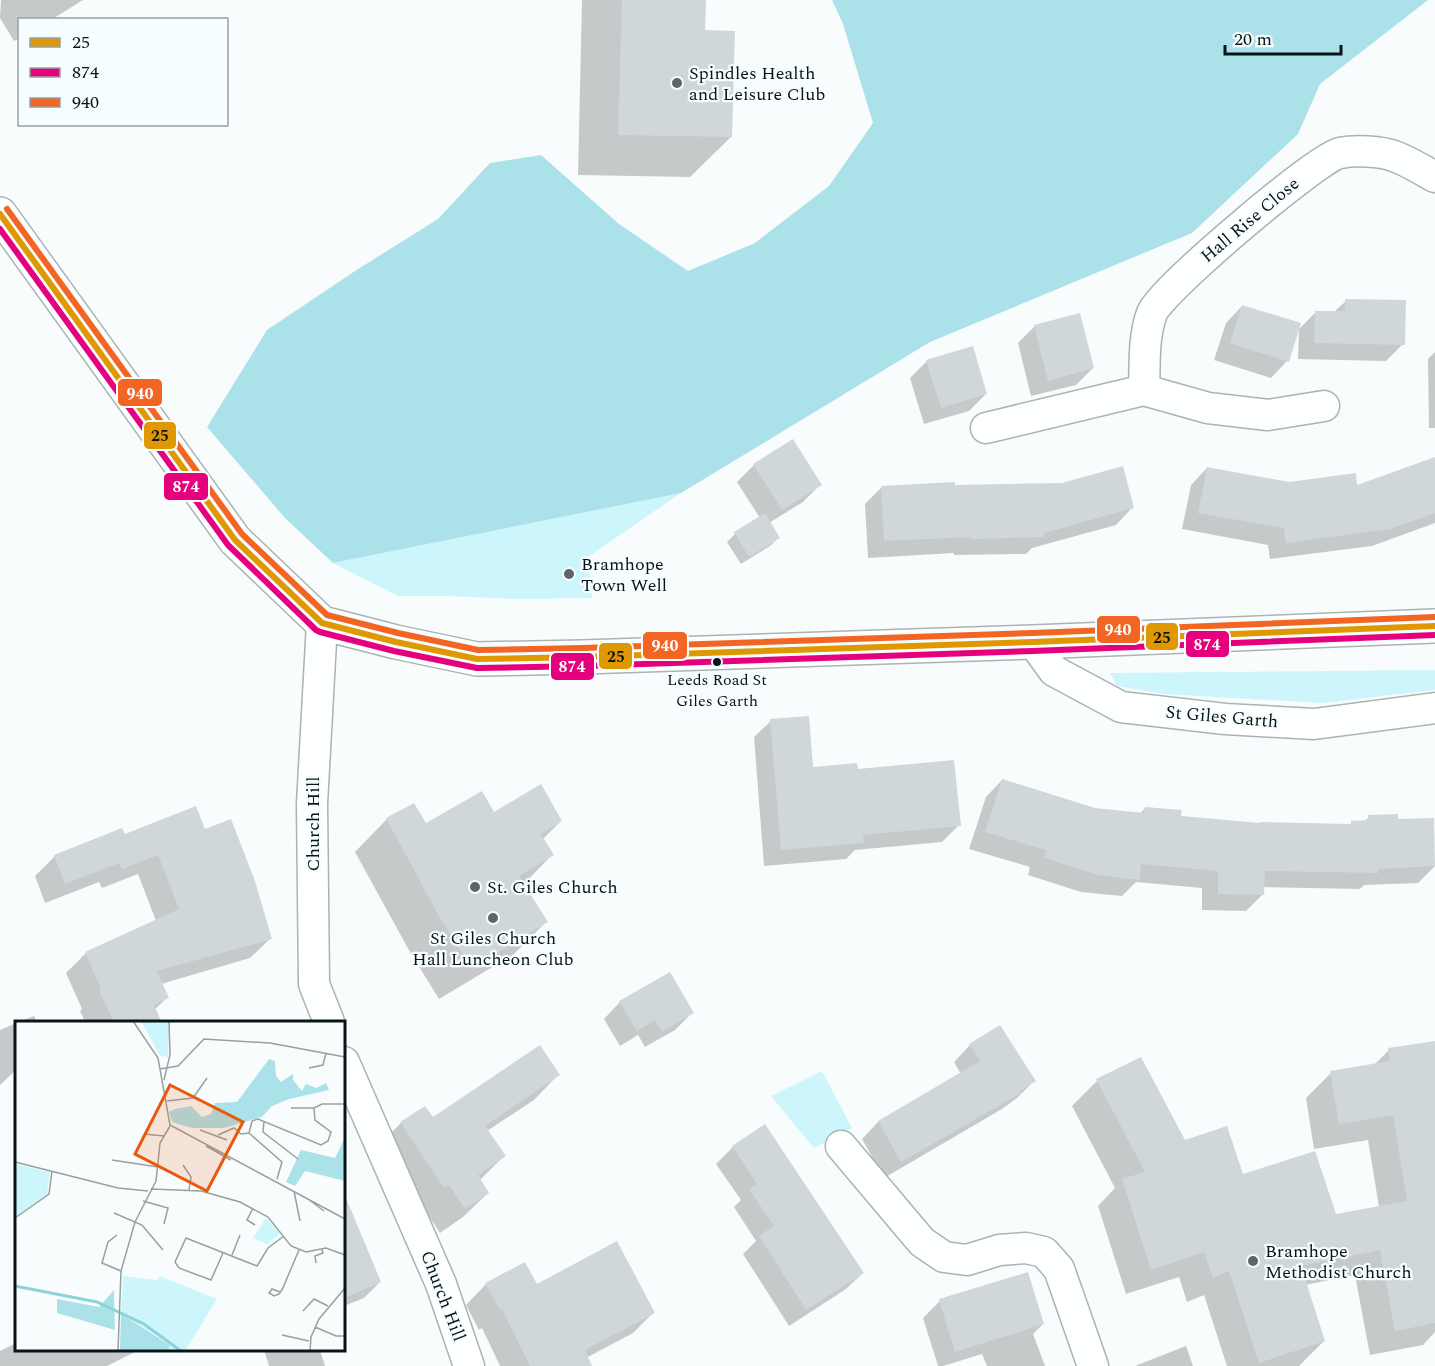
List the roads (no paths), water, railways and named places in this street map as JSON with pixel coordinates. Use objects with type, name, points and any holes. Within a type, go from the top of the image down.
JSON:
[{"type":"highway","points":[[0,214],[235,540],[322,623],[477,659],[1033,642],[1435,626]]},
{"type":"street","name":"Hall Rise Close","points":[[1144,390],[1146,338],[1152,310],[1171,289],[1221,243],[1308,172],[1337,153],[1362,151],[1393,155],[1435,177]]},
{"type":"street","points":[[986,428],[1144,390],[1208,408],[1268,415],[1324,406]]},
{"type":"street","name":"Church Hill","points":[[322,623],[312,804],[315,984],[328,1021]]},
{"type":"street","name":"St Giles Garth","points":[[1033,642],[1054,671],[1121,707],[1225,719],[1314,724],[1435,708]]},
{"type":"street","name":"Church Hill","points":[[345,1064],[441,1284],[469,1366]]},
{"type":"street","points":[[841,1146],[922,1242],[944,1257],[967,1260],[999,1250],[1026,1248],[1044,1252],[1059,1269],[1093,1366]]},
{"type":"place","name":"Spindles Health and Leisure Club","points":[[677,83]]},
{"type":"place","name":"Bramhope Town Well","points":[[569,574]]},
{"type":"place","name":"Leeds Road St Giles Garth","points":[[717,662]]},
{"type":"place","name":"St. Giles Church","points":[[475,887]]},
{"type":"place","name":"St Giles Church Hall Luncheon Club","points":[[493,918]]},
{"type":"place","name":"Bramhope Methodist Church","points":[[1253,1261]]}]
